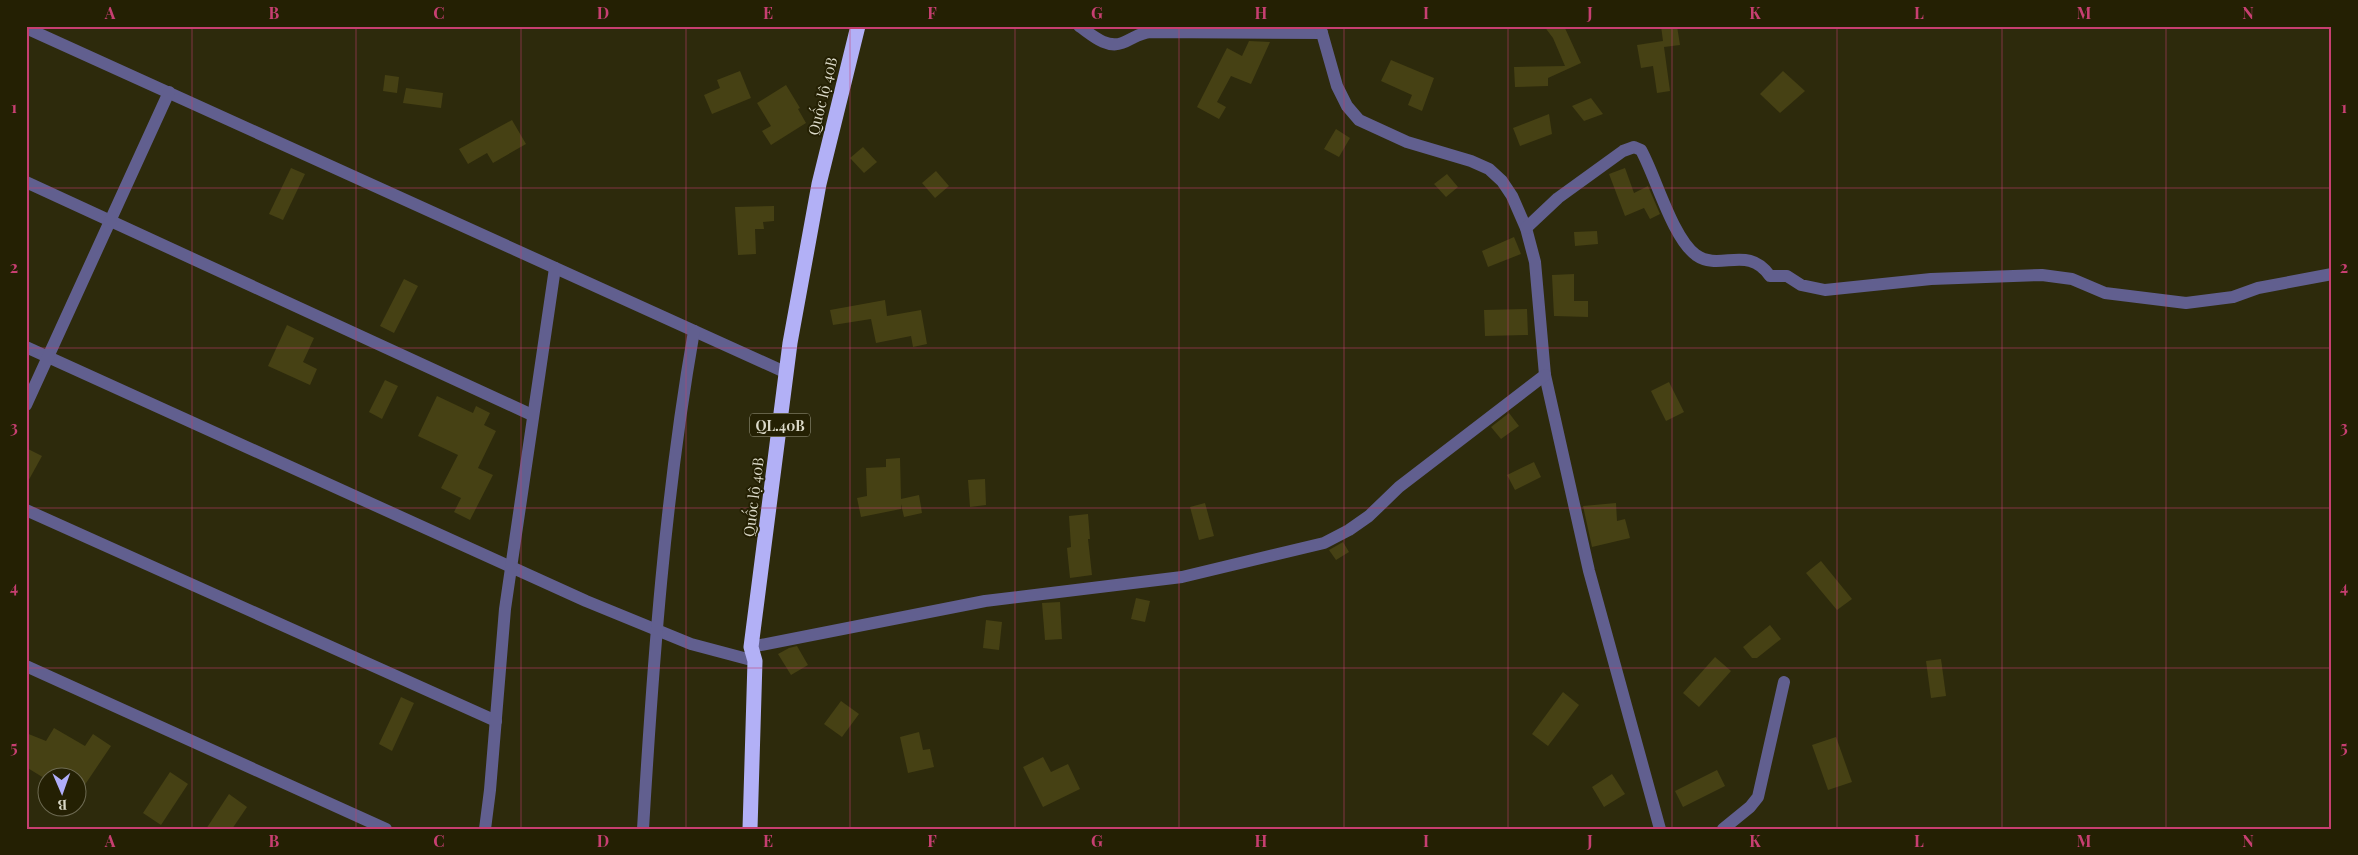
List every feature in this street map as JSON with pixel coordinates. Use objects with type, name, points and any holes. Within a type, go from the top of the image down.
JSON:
[{"type":"highway","name":"Quốc lộ 40B","points":[[750,829],[753,654],[790,343],[819,184],[858,26]]},
{"type":"street","points":[[1079,26],[1104,42],[1114,45],[1146,32],[1321,30],[1337,86],[1346,106],[1359,120],[1407,142],[1471,161],[1489,169],[1502,181],[1512,196],[1526,228],[1535,262],[1545,374],[1589,571],[1660,829]]},
{"type":"street","points":[[26,28],[787,373]]},
{"type":"street","points":[[26,405],[169,92]]},
{"type":"street","points":[[1526,228],[1558,198],[1623,151],[1634,148],[1641,150],[1674,224],[1682,238],[1698,256],[1716,260],[1743,258],[1764,268],[1770,276],[1787,276],[1811,288],[1825,290],[1931,279],[2042,275],[2072,279],[2106,293],[2186,303],[2233,296],[2258,288],[2332,274]]},
{"type":"street","points":[[26,182],[532,416]]},
{"type":"street","points":[[484,829],[506,610],[532,416],[555,268]]},
{"type":"street","points":[[643,829],[656,630],[681,403],[694,331]]},
{"type":"street","points":[[26,347],[512,568],[656,630],[692,644],[753,654],[985,601],[1182,577],[1324,543],[1349,530],[1369,516],[1399,487],[1545,374]]},
{"type":"street","points":[[26,510],[496,722]]},
{"type":"street","points":[[26,666],[386,829]]},
{"type":"street","points":[[1723,829],[1750,807],[1758,797],[1784,682]]},
{"type":"building","points":[[1544,26],[1564,26],[1581,63],[1548,78],[1548,86],[1515,87],[1514,67],[1565,66],[1553,38]]},
{"type":"building","points":[[1661,26],[1677,26],[1680,45],[1664,47],[1670,91],[1657,93],[1653,66],[1641,68],[1637,45],[1663,41]]},
{"type":"building","points":[[1249,41],[1270,42],[1251,84],[1231,76],[1217,102],[1226,107],[1219,119],[1197,107],[1227,48],[1242,56]]},
{"type":"building","points":[[1391,60],[1434,78],[1422,111],[1408,105],[1412,95],[1381,81]]},
{"type":"building","points":[[740,71],[751,98],[712,114],[704,95],[720,88],[717,80]]},
{"type":"building","points":[[1783,71],[1805,91],[1780,113],[1760,94]]},
{"type":"building","points":[[385,75],[399,77],[397,93],[383,91]]},
{"type":"building","points":[[786,85],[800,108],[798,109],[806,123],[771,145],[762,131],[771,126],[757,103]]},
{"type":"building","points":[[406,88],[443,93],[441,108],[403,103]]},
{"type":"building","points":[[1591,98],[1603,114],[1584,121],[1572,106]]},
{"type":"building","points":[[1549,114],[1552,134],[1520,146],[1513,128]]},
{"type":"building","points":[[512,120],[526,144],[493,163],[487,153],[468,164],[459,149]]},
{"type":"building","points":[[1336,129],[1350,138],[1339,157],[1324,149]]},
{"type":"building","points":[[863,147],[877,162],[864,173],[850,158]]},
{"type":"building","points":[[291,168],[305,174],[283,220],[269,214]]},
{"type":"building","points":[[1625,168],[1634,193],[1648,186],[1660,214],[1650,219],[1644,208],[1625,216],[1609,174]]},
{"type":"building","points":[[936,171],[949,186],[935,198],[922,183]]},
{"type":"building","points":[[1447,174],[1458,187],[1446,197],[1434,184]]},
{"type":"building","points":[[774,206],[774,221],[763,222],[764,229],[755,229],[756,254],[738,255],[735,207]]},
{"type":"building","points":[[1597,231],[1598,244],[1575,246],[1574,232]]},
{"type":"building","points":[[1514,237],[1521,254],[1488,267],[1482,251]]},
{"type":"building","points":[[1574,274],[1574,301],[1588,301],[1588,317],[1554,316],[1552,275]]},
{"type":"building","points":[[404,279],[418,286],[394,333],[380,326]]},
{"type":"building","points":[[885,300],[887,316],[921,310],[927,344],[913,347],[911,336],[876,343],[871,319],[833,325],[830,310]]},
{"type":"building","points":[[1527,309],[1528,335],[1485,336],[1484,310]]},
{"type":"building","points":[[287,325],[314,338],[303,362],[317,369],[310,385],[268,366]]},
{"type":"building","points":[[385,380],[398,386],[382,419],[369,412]]},
{"type":"building","points":[[1669,382],[1684,412],[1666,421],[1651,391]]},
{"type":"building","points":[[437,396],[473,413],[476,406],[490,413],[484,425],[496,431],[478,468],[493,475],[470,520],[454,512],[461,498],[441,488],[458,455],[418,436]]},
{"type":"building","points":[[1509,413],[1519,426],[1501,439],[1491,427]]},
{"type":"building","points":[[26,448],[42,456],[26,485]]},
{"type":"building","points":[[900,458],[901,499],[919,495],[922,513],[904,517],[901,504],[901,509],[861,517],[857,498],[867,496],[866,468],[886,467],[886,459]]},
{"type":"building","points":[[1534,462],[1541,477],[1515,490],[1507,475]]},
{"type":"building","points":[[985,479],[986,505],[970,507],[968,480]]},
{"type":"building","points":[[1205,503],[1214,536],[1199,540],[1190,507]]},
{"type":"building","points":[[1616,503],[1617,521],[1625,519],[1630,538],[1592,547],[1583,506]]},
{"type":"building","points":[[1088,514],[1090,539],[1088,539],[1092,575],[1070,578],[1067,548],[1071,547],[1069,516]]},
{"type":"building","points":[[1343,542],[1349,552],[1336,560],[1329,550]]},
{"type":"building","points":[[1821,561],[1852,599],[1837,610],[1806,573]]},
{"type":"building","points":[[1136,598],[1150,601],[1145,622],[1131,619]]},
{"type":"building","points":[[1060,602],[1062,639],[1045,640],[1042,603]]},
{"type":"building","points":[[986,620],[1002,622],[999,650],[983,648]]},
{"type":"building","points":[[1770,625],[1781,639],[1757,658],[1752,658],[1743,647]]},
{"type":"building","points":[[797,646],[808,665],[791,675],[778,654]]},
{"type":"building","points":[[1715,657],[1731,671],[1699,707],[1683,693]]},
{"type":"building","points":[[1941,659],[1946,696],[1931,698],[1926,661]]},
{"type":"building","points":[[1563,692],[1579,705],[1548,746],[1532,734]]},
{"type":"building","points":[[401,697],[414,703],[392,751],[379,744]]},
{"type":"building","points":[[841,701],[859,714],[842,737],[824,724]]},
{"type":"building","points":[[54,728],[85,746],[93,734],[111,746],[88,780],[88,768],[38,768],[38,774],[26,767],[26,733],[46,741]]},
{"type":"building","points":[[919,732],[923,750],[930,749],[934,767],[908,773],[900,737]]},
{"type":"building","points":[[1836,737],[1852,782],[1828,790],[1812,745]]},
{"type":"building","points":[[1043,757],[1051,772],[1068,764],[1080,789],[1043,807],[1023,767]]},
{"type":"building","points":[[1717,770],[1725,786],[1683,807],[1675,791]]},
{"type":"building","points":[[170,772],[188,784],[161,825],[143,813]]},
{"type":"building","points":[[1612,774],[1625,794],[1604,807],[1592,787]]},
{"type":"building","points":[[229,794],[247,807],[232,829],[206,829]]}]
